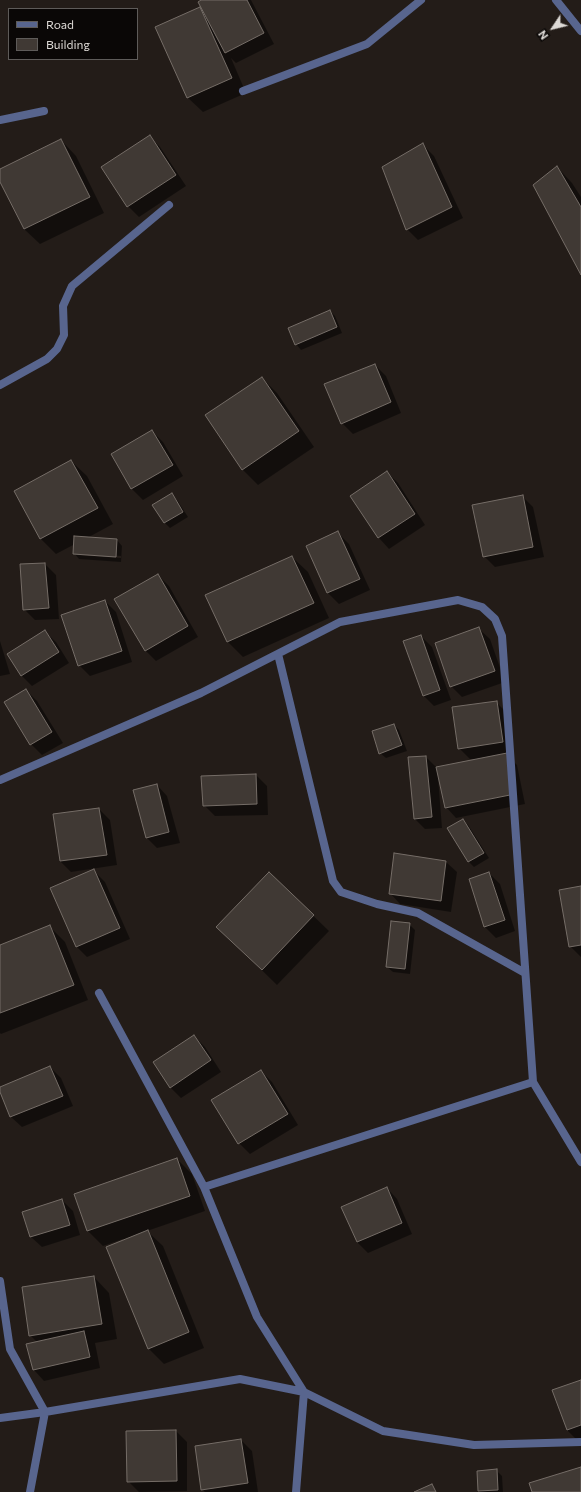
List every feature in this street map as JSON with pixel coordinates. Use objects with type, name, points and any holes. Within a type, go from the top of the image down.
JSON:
[{"type":"street","points":[[243,91],[367,44],[421,0]]},
{"type":"street","points":[[556,0],[581,31]]},
{"type":"street","points":[[0,120],[44,111]]},
{"type":"street","points":[[0,385],[47,359],[57,349],[64,335],[63,306],[72,286],[170,205]]},
{"type":"street","points":[[0,780],[201,693],[340,622],[458,600],[482,607],[495,619],[502,636],[533,1082],[581,1162]]},
{"type":"street","points":[[278,654],[333,881],[341,892],[377,904],[418,913],[525,972]]},
{"type":"street","points":[[98,993],[204,1187],[257,1317],[304,1392],[296,1492]]},
{"type":"street","points":[[204,1187],[533,1082]]},
{"type":"street","points":[[0,1281],[10,1349],[45,1412],[30,1492]]},
{"type":"street","points":[[0,1418],[45,1412],[240,1379],[304,1392],[383,1431],[474,1445],[581,1442]]},
{"type":"building","points":[[201,0],[247,0],[264,33],[225,53],[198,2]]},
{"type":"building","points":[[200,7],[232,78],[187,98],[155,27]]},
{"type":"building","points":[[150,135],[176,175],[127,207],[101,167]]},
{"type":"building","points":[[61,139],[90,197],[24,229],[0,182],[0,169]]},
{"type":"building","points":[[423,143],[452,207],[406,230],[382,167]]},
{"type":"building","points":[[557,166],[581,207],[581,275],[533,185]]},
{"type":"building","points":[[330,310],[337,327],[295,345],[288,328]]},
{"type":"building","points":[[375,364],[391,402],[341,424],[324,384]]},
{"type":"building","points":[[262,377],[299,431],[242,470],[205,415]]},
{"type":"building","points":[[152,430],[173,465],[131,489],[111,454]]},
{"type":"building","points":[[71,460],[98,508],[40,539],[14,491]]},
{"type":"building","points":[[387,471],[415,514],[378,538],[350,496]]},
{"type":"building","points":[[172,493],[183,512],[164,523],[152,505]]},
{"type":"building","points":[[523,495],[533,547],[483,557],[472,505]]},
{"type":"building","points":[[338,531],[360,579],[327,593],[306,546]]},
{"type":"building","points":[[74,536],[117,539],[116,557],[73,554]]},
{"type":"building","points":[[292,556],[314,603],[227,642],[205,595]]},
{"type":"building","points":[[45,563],[49,608],[23,610],[20,564]]},
{"type":"building","points":[[158,574],[188,626],[145,651],[114,599]]},
{"type":"building","points":[[105,600],[122,651],[78,666],[61,615]]},
{"type":"building","points":[[479,627],[495,671],[450,687],[435,643]]},
{"type":"building","points":[[45,630],[59,652],[21,676],[7,654]]},
{"type":"building","points":[[421,635],[440,690],[423,696],[403,641]]},
{"type":"building","points":[[26,689],[52,732],[30,745],[4,702]]},
{"type":"building","points":[[497,701],[503,742],[458,749],[452,707]]},
{"type":"building","points":[[394,724],[402,745],[379,754],[372,731]]},
{"type":"building","points":[[507,753],[515,794],[445,808],[436,767]]},
{"type":"building","points":[[426,756],[432,817],[414,819],[408,757]]},
{"type":"building","points":[[256,774],[257,804],[203,806],[201,776]]},
{"type":"building","points":[[157,784],[169,832],[146,838],[133,790]]},
{"type":"building","points":[[99,808],[107,855],[60,861],[53,814]]},
{"type":"building","points":[[463,819],[484,853],[468,862],[447,828]]},
{"type":"building","points":[[394,853],[446,861],[441,901],[389,894]]},
{"type":"building","points":[[94,869],[120,928],[76,947],[50,888]]},
{"type":"building","points":[[269,872],[314,915],[262,970],[216,927]]},
{"type":"building","points":[[489,872],[505,920],[484,927],[469,879]]},
{"type":"building","points":[[581,886],[581,945],[569,947],[559,890]]},
{"type":"building","points":[[391,921],[410,923],[405,969],[386,967]]},
{"type":"building","points":[[50,925],[74,985],[0,1013],[0,945]]},
{"type":"building","points":[[194,1035],[211,1060],[170,1088],[153,1062]]},
{"type":"building","points":[[50,1066],[63,1096],[10,1117],[0,1092],[0,1087]]},
{"type":"building","points":[[261,1070],[288,1114],[238,1144],[211,1100]]},
{"type":"building","points":[[177,1158],[190,1196],[87,1231],[74,1194]]},
{"type":"building","points":[[387,1187],[402,1223],[357,1242],[341,1207]]},
{"type":"building","points":[[62,1199],[70,1225],[30,1237],[22,1212]]},
{"type":"building","points":[[148,1230],[189,1332],[148,1349],[106,1247]]},
{"type":"building","points":[[94,1276],[102,1324],[29,1336],[22,1287]]},
{"type":"building","points":[[84,1331],[90,1357],[33,1370],[26,1344]]},
{"type":"building","points":[[581,1380],[581,1425],[567,1430],[552,1390]]},
{"type":"building","points":[[176,1430],[177,1481],[127,1482],[126,1431]]},
{"type":"building","points":[[241,1439],[248,1483],[201,1490],[195,1446]]},
{"type":"building","points":[[581,1467],[581,1492],[532,1492],[529,1483]]},
{"type":"building","points":[[497,1469],[498,1490],[478,1491],[477,1471]]},
{"type":"building","points":[[432,1484],[436,1492],[414,1492]]}]
